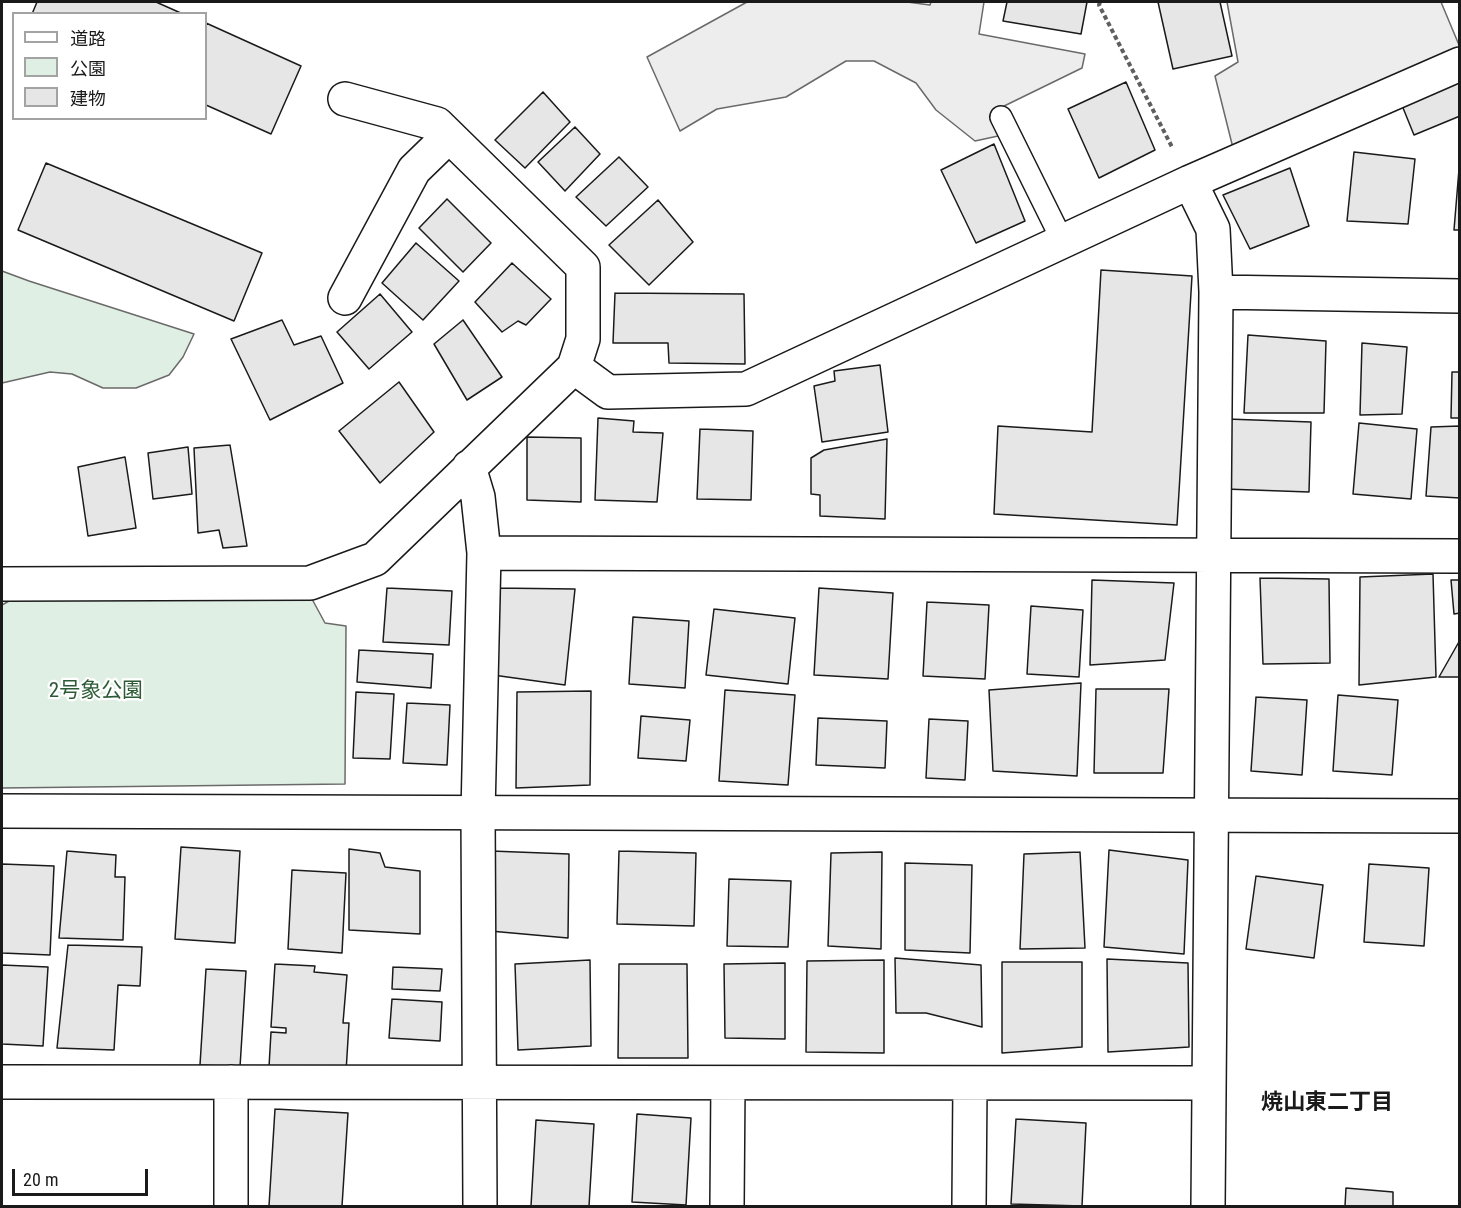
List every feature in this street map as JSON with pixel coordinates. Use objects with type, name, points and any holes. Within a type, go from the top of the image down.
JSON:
[{"type":"street","points":[[574,367],[608,392],[746,388],[1190,182],[1460,64]]},
{"type":"street","points":[[2,584],[310,583],[375,559],[574,367],[584,339],[584,267],[437,124],[345,99]]},
{"type":"street","points":[[345,298],[414,170],[449,136]]},
{"type":"street","points":[[1190,182],[1213,229],[1216,292],[1209,815],[1208,1206]]},
{"type":"street","points":[[1216,292],[1460,296]]},
{"type":"street","points":[[470,467],[478,497],[484,553],[478,813],[480,1206]]},
{"type":"street","points":[[484,553],[1460,556]]},
{"type":"street","points":[[2,811],[1460,816]]},
{"type":"street","points":[[2,1082],[1209,1083]]},
{"type":"street","points":[[231,1082],[231,1206]]},
{"type":"street","points":[[727,1206],[728,1083]]},
{"type":"street","points":[[969,1206],[970,1084]]},
{"type":"lane","points":[[1001,117],[1063,242]]},
{"type":"path","points":[[1100,2],[1099,5],[1190,182]]},
{"type":"green space","points":[[2,271],[194,334],[183,357],[169,375],[136,388],[103,388],[72,374],[50,372],[2,383]]},
{"type":"green space","name":"2号象公園","points":[[16,597],[312,599],[325,623],[346,626],[345,784],[2,788],[2,605]]},
{"type":"shaded area","points":[[747,2],[907,2],[930,5],[931,2],[984,2],[979,34],[1085,54],[1082,68],[998,109],[998,136],[975,141],[936,110],[916,83],[874,61],[846,61],[786,97],[717,109],[680,131],[647,57]]},
{"type":"shaded area","points":[[1227,2],[1441,2],[1459,45],[1459,53],[1234,152],[1215,76],[1238,62]]},
{"type":"building","points":[[37,2],[156,2],[178,12],[33,12]]},
{"type":"building","points":[[1007,2],[1087,2],[1081,34],[1003,21]]},
{"type":"building","points":[[1158,2],[1220,2],[1232,56],[1173,69]]},
{"type":"building","points":[[207,23],[301,66],[271,134],[207,105]]},
{"type":"building","points":[[1455,75],[1460,87],[1460,116],[1414,135],[1399,98]]},
{"type":"building","points":[[1126,82],[1155,150],[1099,178],[1068,109]]},
{"type":"building","points":[[543,92],[570,122],[525,168],[495,140]]},
{"type":"building","points":[[575,127],[600,154],[565,191],[538,162]]},
{"type":"building","points":[[994,144],[1025,221],[976,243],[941,170]]},
{"type":"building","points":[[1354,152],[1415,159],[1408,224],[1347,221]]},
{"type":"building","points":[[619,157],[648,187],[606,226],[576,197]]},
{"type":"building","points":[[1460,157],[1460,230],[1454,230]]},
{"type":"building","points":[[46,163],[262,253],[234,321],[18,230]]},
{"type":"building","points":[[1290,168],[1309,226],[1250,249],[1223,195]]},
{"type":"building","points":[[447,199],[491,243],[463,272],[419,228]]},
{"type":"building","points":[[658,200],[693,242],[649,285],[609,245]]},
{"type":"building","points":[[416,243],[459,281],[423,320],[382,283]]},
{"type":"building","points":[[512,263],[551,299],[526,325],[518,321],[502,332],[475,302]]},
{"type":"building","points":[[1101,270],[1192,276],[1177,525],[994,514],[998,426],[1092,432]]},
{"type":"building","points":[[615,293],[744,294],[745,364],[669,363],[668,343],[613,343]]},
{"type":"building","points":[[380,294],[412,332],[369,369],[337,332]]},
{"type":"building","points":[[282,320],[294,345],[321,336],[343,383],[270,420],[231,339]]},
{"type":"building","points":[[463,320],[502,377],[467,400],[434,344]]},
{"type":"building","points":[[1248,335],[1326,341],[1324,413],[1244,413]]},
{"type":"building","points":[[1362,343],[1407,347],[1402,414],[1360,415]]},
{"type":"building","points":[[880,365],[888,432],[822,442],[814,386],[835,381],[834,371]]},
{"type":"building","points":[[1452,372],[1460,372],[1460,418],[1451,418]]},
{"type":"building","points":[[399,382],[434,432],[380,483],[339,431]]},
{"type":"building","points":[[598,418],[634,421],[633,432],[663,433],[657,502],[595,500]]},
{"type":"building","points":[[1227,419],[1311,422],[1309,492],[1225,489]]},
{"type":"building","points":[[1359,423],[1417,429],[1411,499],[1353,494]]},
{"type":"building","points":[[1460,426],[1460,498],[1426,496],[1431,427]]},
{"type":"building","points":[[700,429],[753,431],[751,500],[697,499]]},
{"type":"building","points":[[527,437],[581,438],[581,502],[527,500]]},
{"type":"building","points":[[887,439],[885,519],[820,516],[820,495],[811,494],[811,458],[824,450]]},
{"type":"building","points":[[230,445],[247,546],[223,548],[219,530],[198,533],[194,448]]},
{"type":"building","points":[[188,447],[192,494],[153,499],[148,453]]},
{"type":"building","points":[[125,457],[136,528],[88,536],[78,467]]},
{"type":"building","points":[[1433,574],[1436,677],[1359,685],[1360,577]]},
{"type":"building","points":[[1260,578],[1329,579],[1330,663],[1263,664]]},
{"type":"building","points":[[1092,580],[1174,583],[1165,660],[1090,665]]},
{"type":"building","points":[[1451,580],[1460,580],[1460,613],[1454,614]]},
{"type":"building","points":[[387,588],[452,591],[449,645],[383,642]]},
{"type":"building","points":[[495,588],[575,589],[565,685],[493,675]]},
{"type":"building","points":[[819,588],[893,593],[888,679],[814,675]]},
{"type":"building","points":[[927,602],[989,605],[985,679],[923,676]]},
{"type":"building","points":[[1031,606],[1083,610],[1079,677],[1027,674]]},
{"type":"building","points":[[714,609],[795,618],[788,684],[706,675]]},
{"type":"building","points":[[633,617],[689,621],[685,688],[629,684]]},
{"type":"building","points":[[1460,640],[1460,677],[1439,677]]},
{"type":"building","points":[[359,650],[433,654],[431,688],[357,682]]},
{"type":"building","points":[[1081,683],[1077,776],[993,771],[989,690]]},
{"type":"building","points":[[1096,689],[1169,689],[1163,773],[1094,773]]},
{"type":"building","points":[[725,690],[795,695],[788,785],[719,781]]},
{"type":"building","points":[[591,691],[590,785],[516,788],[517,692]]},
{"type":"building","points":[[356,692],[394,694],[390,759],[353,758]]},
{"type":"building","points":[[1338,695],[1398,700],[1392,775],[1333,771]]},
{"type":"building","points":[[1256,697],[1307,700],[1302,775],[1251,771]]},
{"type":"building","points":[[407,703],[450,705],[447,765],[403,763]]},
{"type":"building","points":[[641,716],[690,720],[686,761],[638,758]]},
{"type":"building","points":[[818,718],[887,721],[885,768],[816,765]]},
{"type":"building","points":[[929,719],[968,721],[965,780],[926,778]]},
{"type":"building","points":[[181,847],[240,851],[235,943],[175,939]]},
{"type":"building","points":[[349,849],[380,853],[385,867],[420,871],[420,934],[349,930]]},
{"type":"building","points":[[1109,850],[1188,860],[1184,954],[1104,947]]},
{"type":"building","points":[[67,851],[116,855],[115,877],[125,877],[123,940],[59,938]]},
{"type":"building","points":[[491,851],[569,854],[568,938],[490,931]]},
{"type":"building","points":[[619,851],[696,853],[694,926],[617,924]]},
{"type":"building","points":[[882,852],[881,949],[828,946],[831,853]]},
{"type":"building","points":[[1080,852],[1085,948],[1020,949],[1024,854]]},
{"type":"building","points":[[905,863],[972,865],[970,953],[905,950]]},
{"type":"building","points":[[2,864],[54,866],[50,955],[2,953]]},
{"type":"building","points":[[1369,864],[1429,868],[1424,946],[1364,942]]},
{"type":"building","points":[[292,870],[346,873],[342,953],[288,949]]},
{"type":"building","points":[[1256,876],[1323,885],[1314,958],[1246,949]]},
{"type":"building","points":[[729,879],[791,881],[788,947],[727,946]]},
{"type":"building","points":[[68,945],[142,947],[140,986],[118,985],[114,1050],[57,1048]]},
{"type":"building","points":[[895,958],[981,965],[982,1027],[926,1013],[896,1013]]},
{"type":"building","points":[[1107,959],[1188,963],[1189,1047],[1108,1052]]},
{"type":"building","points":[[590,960],[591,1046],[518,1050],[515,964]]},
{"type":"building","points":[[884,960],[884,1053],[806,1052],[807,961]]},
{"type":"building","points":[[1002,962],[1082,962],[1082,1047],[1002,1053]]},
{"type":"building","points":[[785,963],[785,1039],[725,1038],[724,964]]},
{"type":"building","points":[[275,964],[315,966],[314,972],[347,975],[343,1023],[349,1023],[346,1072],[269,1067],[271,1032],[286,1033],[286,1028],[271,1027]]},
{"type":"building","points":[[619,964],[687,964],[688,1058],[618,1058]]},
{"type":"building","points":[[2,965],[48,967],[43,1046],[2,1044]]},
{"type":"building","points":[[393,967],[442,969],[440,991],[392,989]]},
{"type":"building","points":[[206,969],[246,971],[240,1067],[200,1065]]},
{"type":"building","points":[[392,999],[442,1002],[440,1041],[389,1038]]},
{"type":"building","points":[[275,1109],[348,1113],[342,1206],[269,1206]]},
{"type":"building","points":[[637,1114],[691,1118],[686,1205],[632,1202]]},
{"type":"building","points":[[1016,1119],[1086,1123],[1082,1206],[1011,1204]]},
{"type":"building","points":[[536,1120],[594,1124],[589,1206],[531,1206]]},
{"type":"building","points":[[1346,1188],[1393,1192],[1393,1206],[1345,1206]]},
{"type":"district","name":"焼山東二丁目","points":[[1327,1103]]}]
